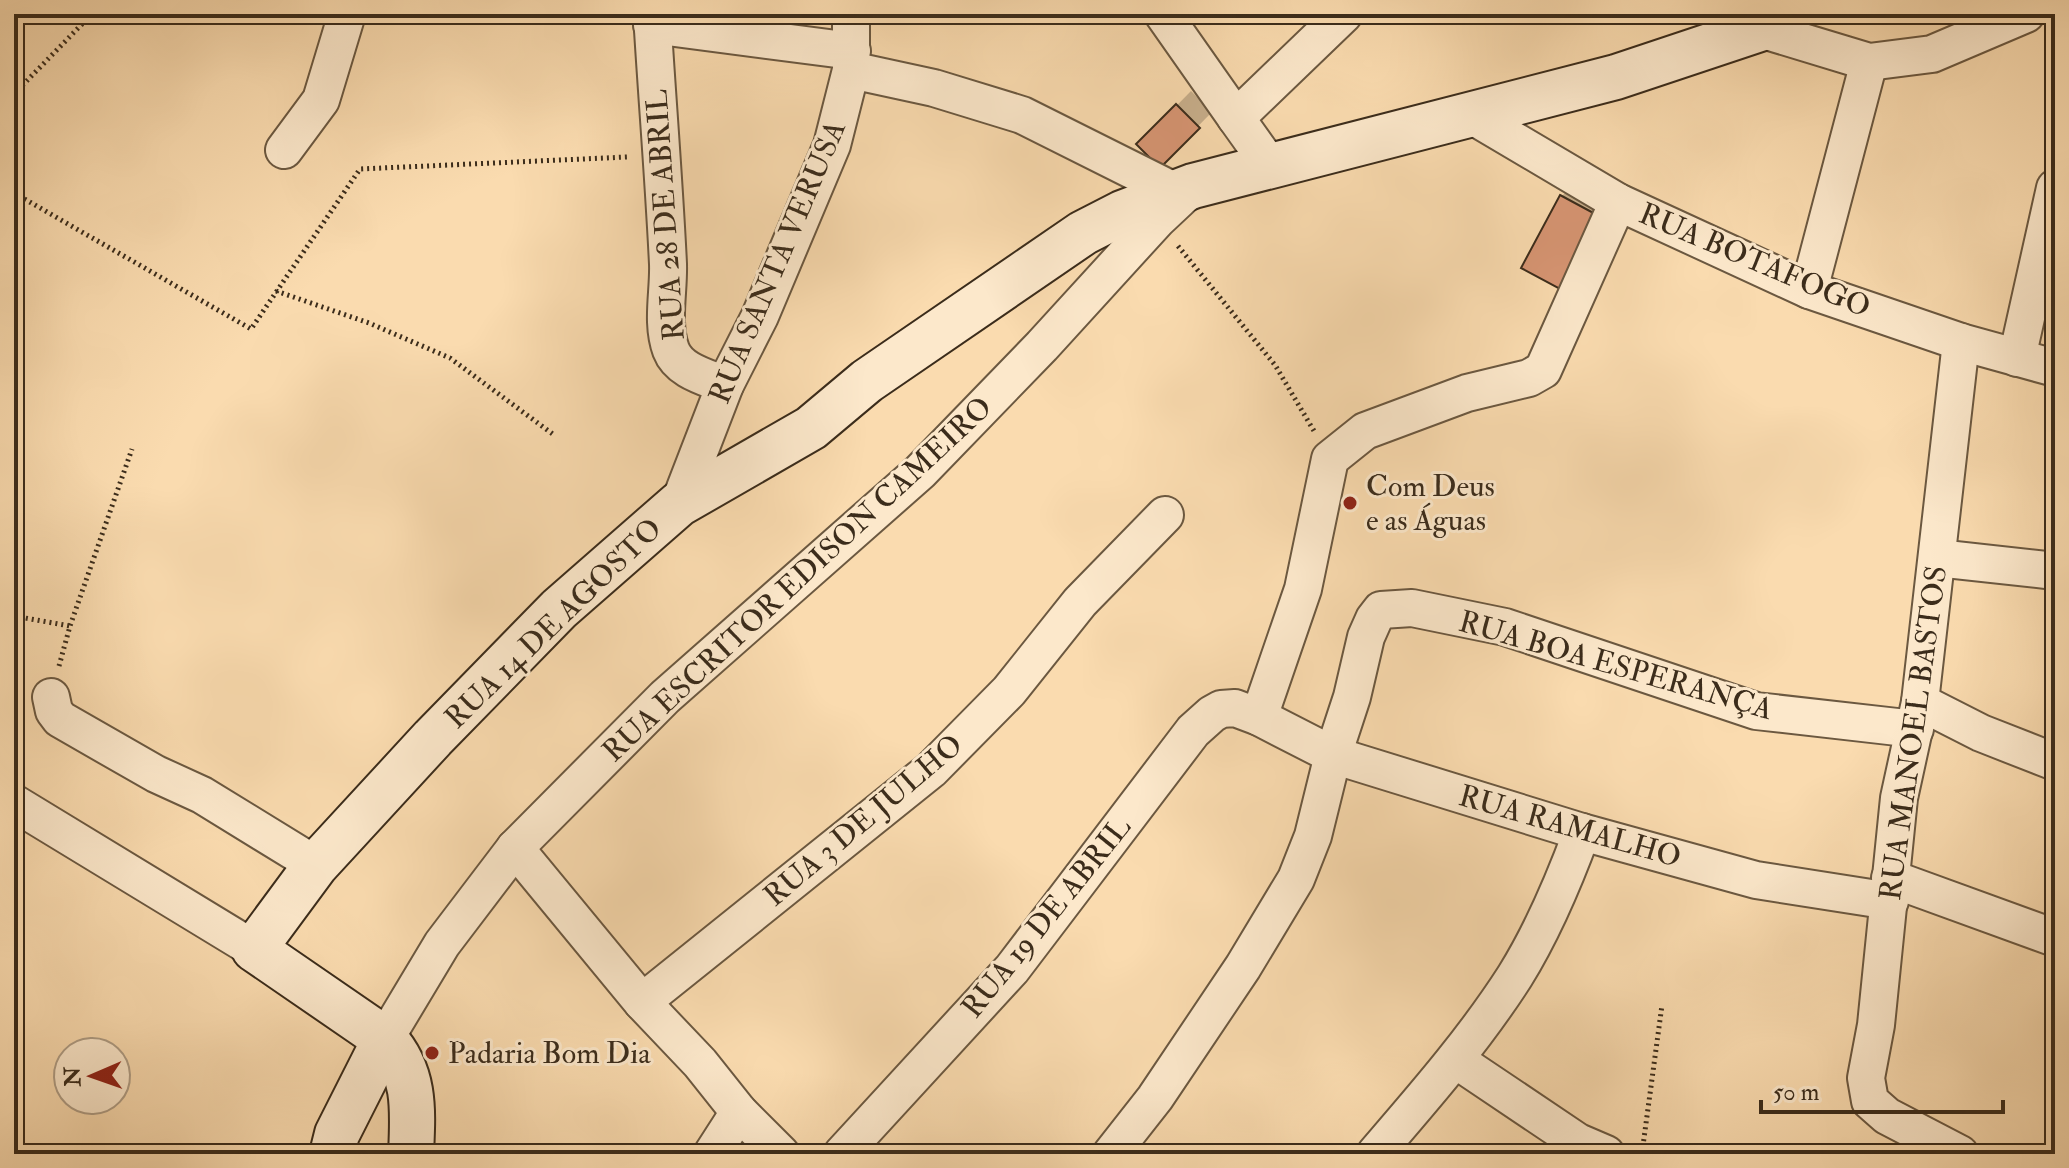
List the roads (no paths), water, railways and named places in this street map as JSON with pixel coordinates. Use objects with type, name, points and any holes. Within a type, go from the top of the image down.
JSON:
[{"type":"street","points":[[284,150],[321,100],[347,14]]},
{"type":"street","name":"RUA SANTA VERUSA","points":[[679,504],[725,385],[760,316],[832,145],[851,61],[851,14]]},
{"type":"street","points":[[1163,14],[1271,167]]},
{"type":"street","points":[[1236,118],[1344,14]]},
{"type":"street","points":[[652,19],[851,61],[1022,115],[1176,200],[1271,167],[1616,77],[1766,22],[1869,62],[1932,54],[2026,14]]},
{"type":"street","name":"RUA 28 DE ABRIL","points":[[652,19],[662,155],[668,269],[666,317],[670,348],[686,368],[725,385]]},
{"type":"street","points":[[1809,290],[1869,62]]},
{"type":"street","name":"RUA BOTAFOGO","points":[[1471,115],[1618,202],[1809,290],[1961,342],[2055,368]]},
{"type":"street","points":[[2017,358],[2055,188]]},
{"type":"street","name":"RUA 14 DE AGOSTO","points":[[254,949],[316,865],[559,609],[679,504],[811,428],[867,381],[1083,233],[1122,213],[1176,200]]},
{"type":"street","name":"RUA ESCRITOR EDISON CAMEIRO","points":[[332,1154],[337,1134],[385,1039],[442,944],[515,848],[665,697],[920,472],[1042,346],[1176,200]]},
{"type":"street","points":[[1259,717],[1303,589],[1330,459],[1365,431],[1467,393],[1529,378],[1543,370],[1618,202]]},
{"type":"street","name":"RUA MANOEL BASTOS","points":[[1960,1154],[1887,1116],[1870,1101],[1866,1078],[1873,1049],[1899,798],[1917,716],[1961,342]]},
{"type":"street","name":"RUA 3 DE JULHO","points":[[642,1002],[931,770],[1009,691],[1080,602],[1165,515]]},
{"type":"street","points":[[1937,558],[2055,571]]},
{"type":"street","name":"RUA BOA ESPERANÇA","points":[[1333,755],[1352,697],[1366,637],[1381,610],[1412,608],[1505,627],[1756,711],[1917,716]]},
{"type":"street","points":[[51,697],[54,711],[60,719],[156,774],[202,795],[316,865]]},
{"type":"street","name":"RUA 19 DE ABRIL","points":[[842,1154],[1012,969],[1193,731],[1221,709],[1235,708],[1259,717]]},
{"type":"street","points":[[1917,716],[1981,733],[2055,762]]},
{"type":"street","name":"RUA RAMALHO","points":[[1259,717],[1333,755],[1582,832],[1756,880],[1890,890],[2055,938]]},
{"type":"street","points":[[1111,1154],[1155,1098],[1243,967],[1296,879],[1313,836],[1333,755]]},
{"type":"street","points":[[14,803],[254,949],[385,1039],[400,1056],[409,1081],[413,1119],[411,1154]]},
{"type":"street","points":[[1375,1154],[1456,1060],[1516,974],[1563,884],[1582,832]]},
{"type":"street","points":[[515,848],[642,1002],[700,1063],[739,1112],[781,1154]]},
{"type":"street","points":[[1456,1060],[1578,1142],[1606,1154]]},
{"type":"street","points":[[712,1154],[739,1112]]},
{"type":"place","name":"Com Deus e as Águas","points":[[1350,503]]},
{"type":"place","name":"Padaria Bom Dia","points":[[432,1053]]}]
